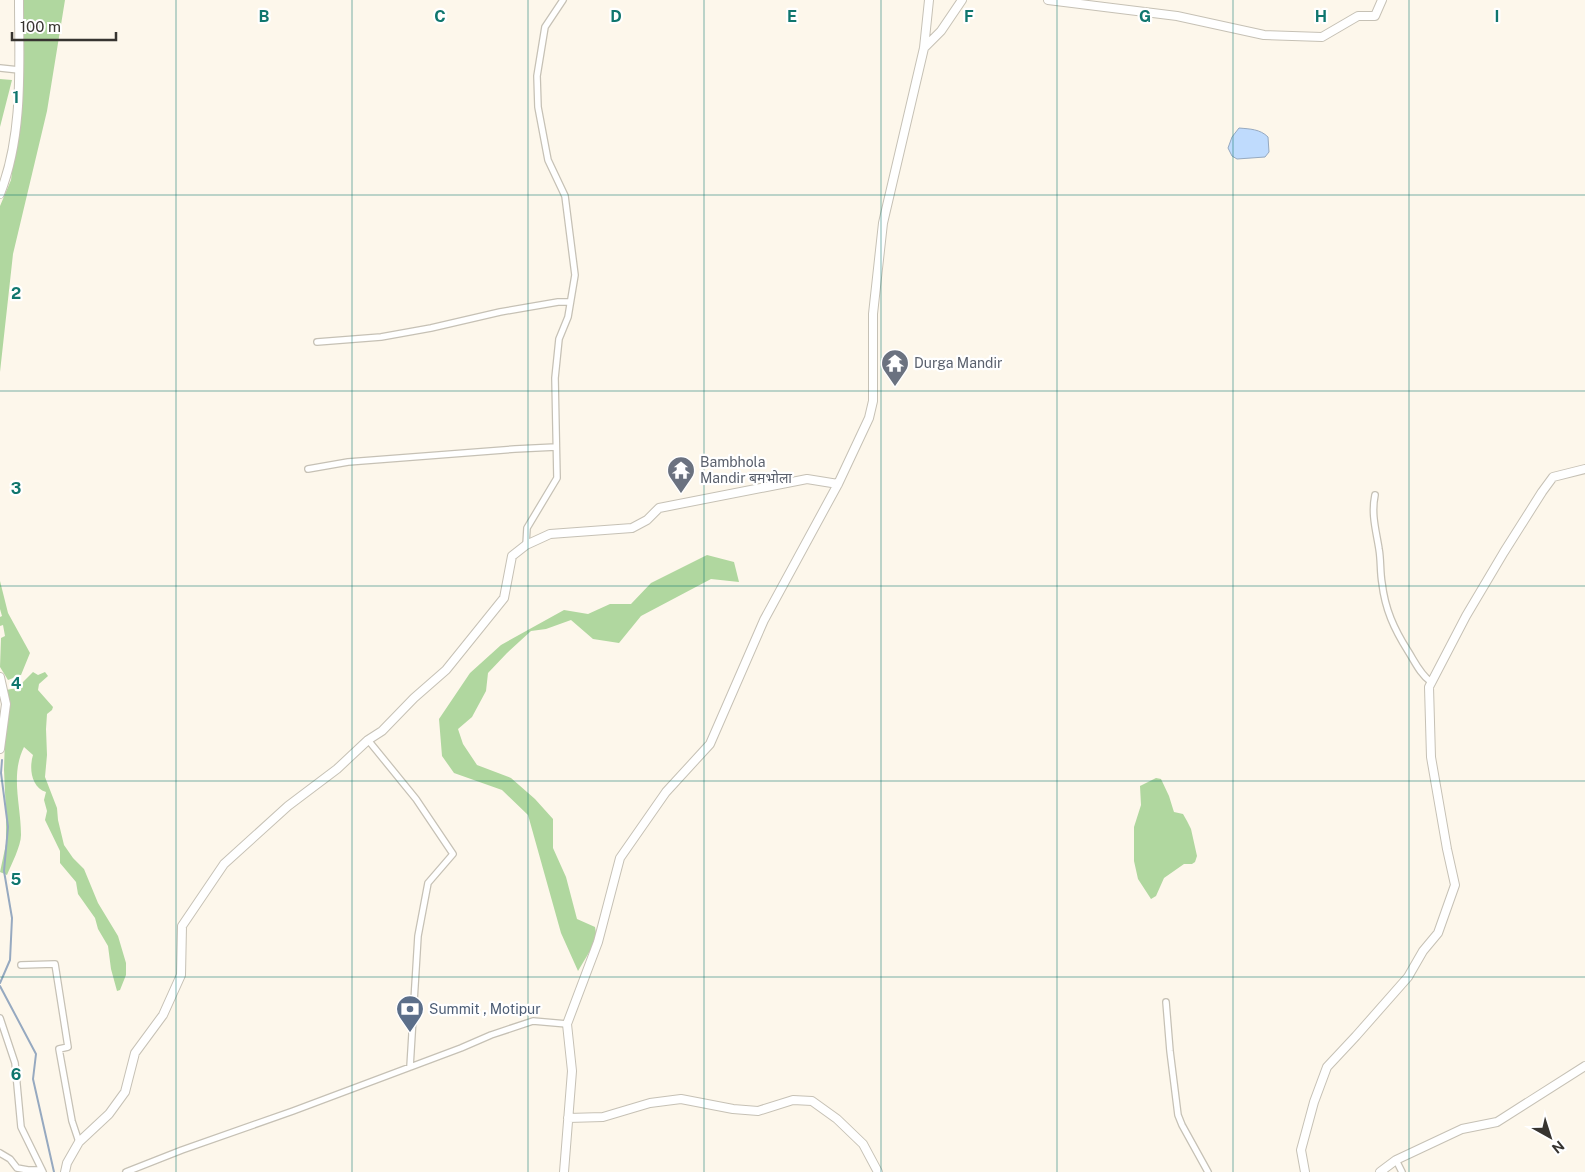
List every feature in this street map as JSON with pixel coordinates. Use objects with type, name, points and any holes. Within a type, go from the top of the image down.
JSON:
[{"type":"street","points":[[0,194],[7,176],[16,131],[19,70],[19,0]]},
{"type":"street","points":[[526,545],[527,528],[557,478],[555,378],[559,339],[568,317],[575,275],[565,196],[548,160],[538,107],[537,76],[545,27],[563,0]]},
{"type":"street","points":[[564,1172],[572,1071],[567,1024],[598,942],[620,858],[666,792],[710,744],[764,620],[838,484],[869,418],[873,401],[872,314],[883,223],[924,48],[929,0]]},
{"type":"street","points":[[924,48],[941,31],[962,0]]},
{"type":"street","points":[[1048,0],[1177,16],[1264,35],[1322,37],[1358,16],[1375,16],[1382,0]]},
{"type":"street","points":[[0,68],[19,70]]},
{"type":"street","points":[[317,342],[381,337],[500,312],[558,302],[570,302]]},
{"type":"street","points":[[308,469],[348,462],[515,448],[556,447]]},
{"type":"street","points":[[1305,1172],[1301,1150],[1314,1102],[1327,1067],[1408,977],[1438,933],[1455,885],[1431,757],[1429,687],[1466,616],[1542,492],[1553,477],[1585,469]]},
{"type":"street","points":[[65,1172],[67,1163],[79,1142],[109,1114],[125,1092],[135,1053],[163,1015],[181,975],[182,926],[224,864],[288,806],[337,769],[368,740],[382,731],[414,698],[446,670],[504,598],[512,556],[526,545],[550,534],[632,528],[647,520],[658,508],[807,480],[838,484]]},
{"type":"street","points":[[1375,495],[1372,507],[1380,551],[1385,603],[1398,635],[1421,672],[1431,682]]},
{"type":"street","points":[[0,677],[6,704],[0,749]]},
{"type":"street","points":[[368,740],[416,799],[453,854],[428,883],[418,936],[410,1067]]},
{"type":"street","points":[[21,966],[55,964],[68,1047],[59,1049],[72,1121],[79,1142]]},
{"type":"street","points":[[1166,1002],[1178,1115],[1208,1172]]},
{"type":"street","points":[[0,1018],[15,1063],[22,1127],[42,1171]]},
{"type":"street","points":[[126,1172],[182,1150],[294,1111],[491,1035],[533,1021],[567,1024]]},
{"type":"street","points":[[1380,1172],[1396,1160],[1462,1128],[1497,1122],[1585,1066]]},
{"type":"street","points":[[568,1118],[603,1117],[650,1103],[681,1099],[733,1109],[758,1111],[793,1100],[812,1101],[837,1119],[863,1144],[878,1172]]},
{"type":"street","points":[[0,1152],[10,1159],[17,1168],[42,1171]]},
{"type":"street","points":[[1396,1160],[1402,1172]]},
{"type":"green space","points":[[21,0],[65,0],[47,111],[13,254],[0,372],[0,206],[11,180],[24,72]]},
{"type":"green space","points":[[0,79],[12,80],[0,127]]},
{"type":"green space","points":[[707,555],[734,562],[739,582],[711,579],[641,616],[619,643],[593,639],[571,620],[546,629],[531,631],[488,673],[486,691],[472,717],[458,729],[463,744],[477,765],[511,778],[535,799],[553,819],[553,848],[566,877],[577,919],[595,927],[597,939],[578,971],[561,933],[528,815],[502,790],[454,773],[442,756],[439,719],[470,673],[501,645],[564,610],[588,614],[610,604],[631,604],[651,583]]},
{"type":"green space","points":[[0,581],[8,613],[30,653],[21,675],[8,680],[0,667],[1,638],[5,636],[3,625],[0,626],[0,617],[2,616],[0,609]]},
{"type":"green space","points":[[33,672],[38,675],[45,672],[48,676],[39,684],[38,690],[53,707],[47,714],[45,777],[57,808],[64,845],[84,869],[98,903],[118,936],[126,963],[126,975],[120,990],[117,991],[111,969],[108,946],[98,929],[95,918],[78,894],[76,882],[60,863],[60,851],[45,820],[47,811],[44,800],[46,792],[41,790],[34,782],[31,771],[33,755],[24,747],[20,758],[17,779],[21,839],[7,875],[0,872],[6,844],[3,692],[17,688]]},
{"type":"green space","points":[[1156,778],[1161,779],[1174,812],[1183,814],[1187,821],[1191,829],[1197,856],[1192,864],[1184,864],[1164,878],[1156,896],[1151,899],[1138,879],[1134,861],[1134,827],[1141,805],[1140,786]]},
{"type":"water","points":[[1239,128],[1258,131],[1268,137],[1269,152],[1265,157],[1237,159],[1232,156],[1228,148],[1232,137]]},
{"type":"waterway","points":[[0,983],[10,960],[12,918],[4,871],[8,827],[1,773],[2,760]]},
{"type":"waterway","points":[[0,986],[36,1054],[33,1079],[54,1172]]},
{"type":"place","name":"Durga Mandir","points":[[895,387]]},
{"type":"place","name":"Bambhola Mandir बमभोला","points":[[681,494]]},
{"type":"place","name":"Summit , Motipur","points":[[410,1033]]}]
